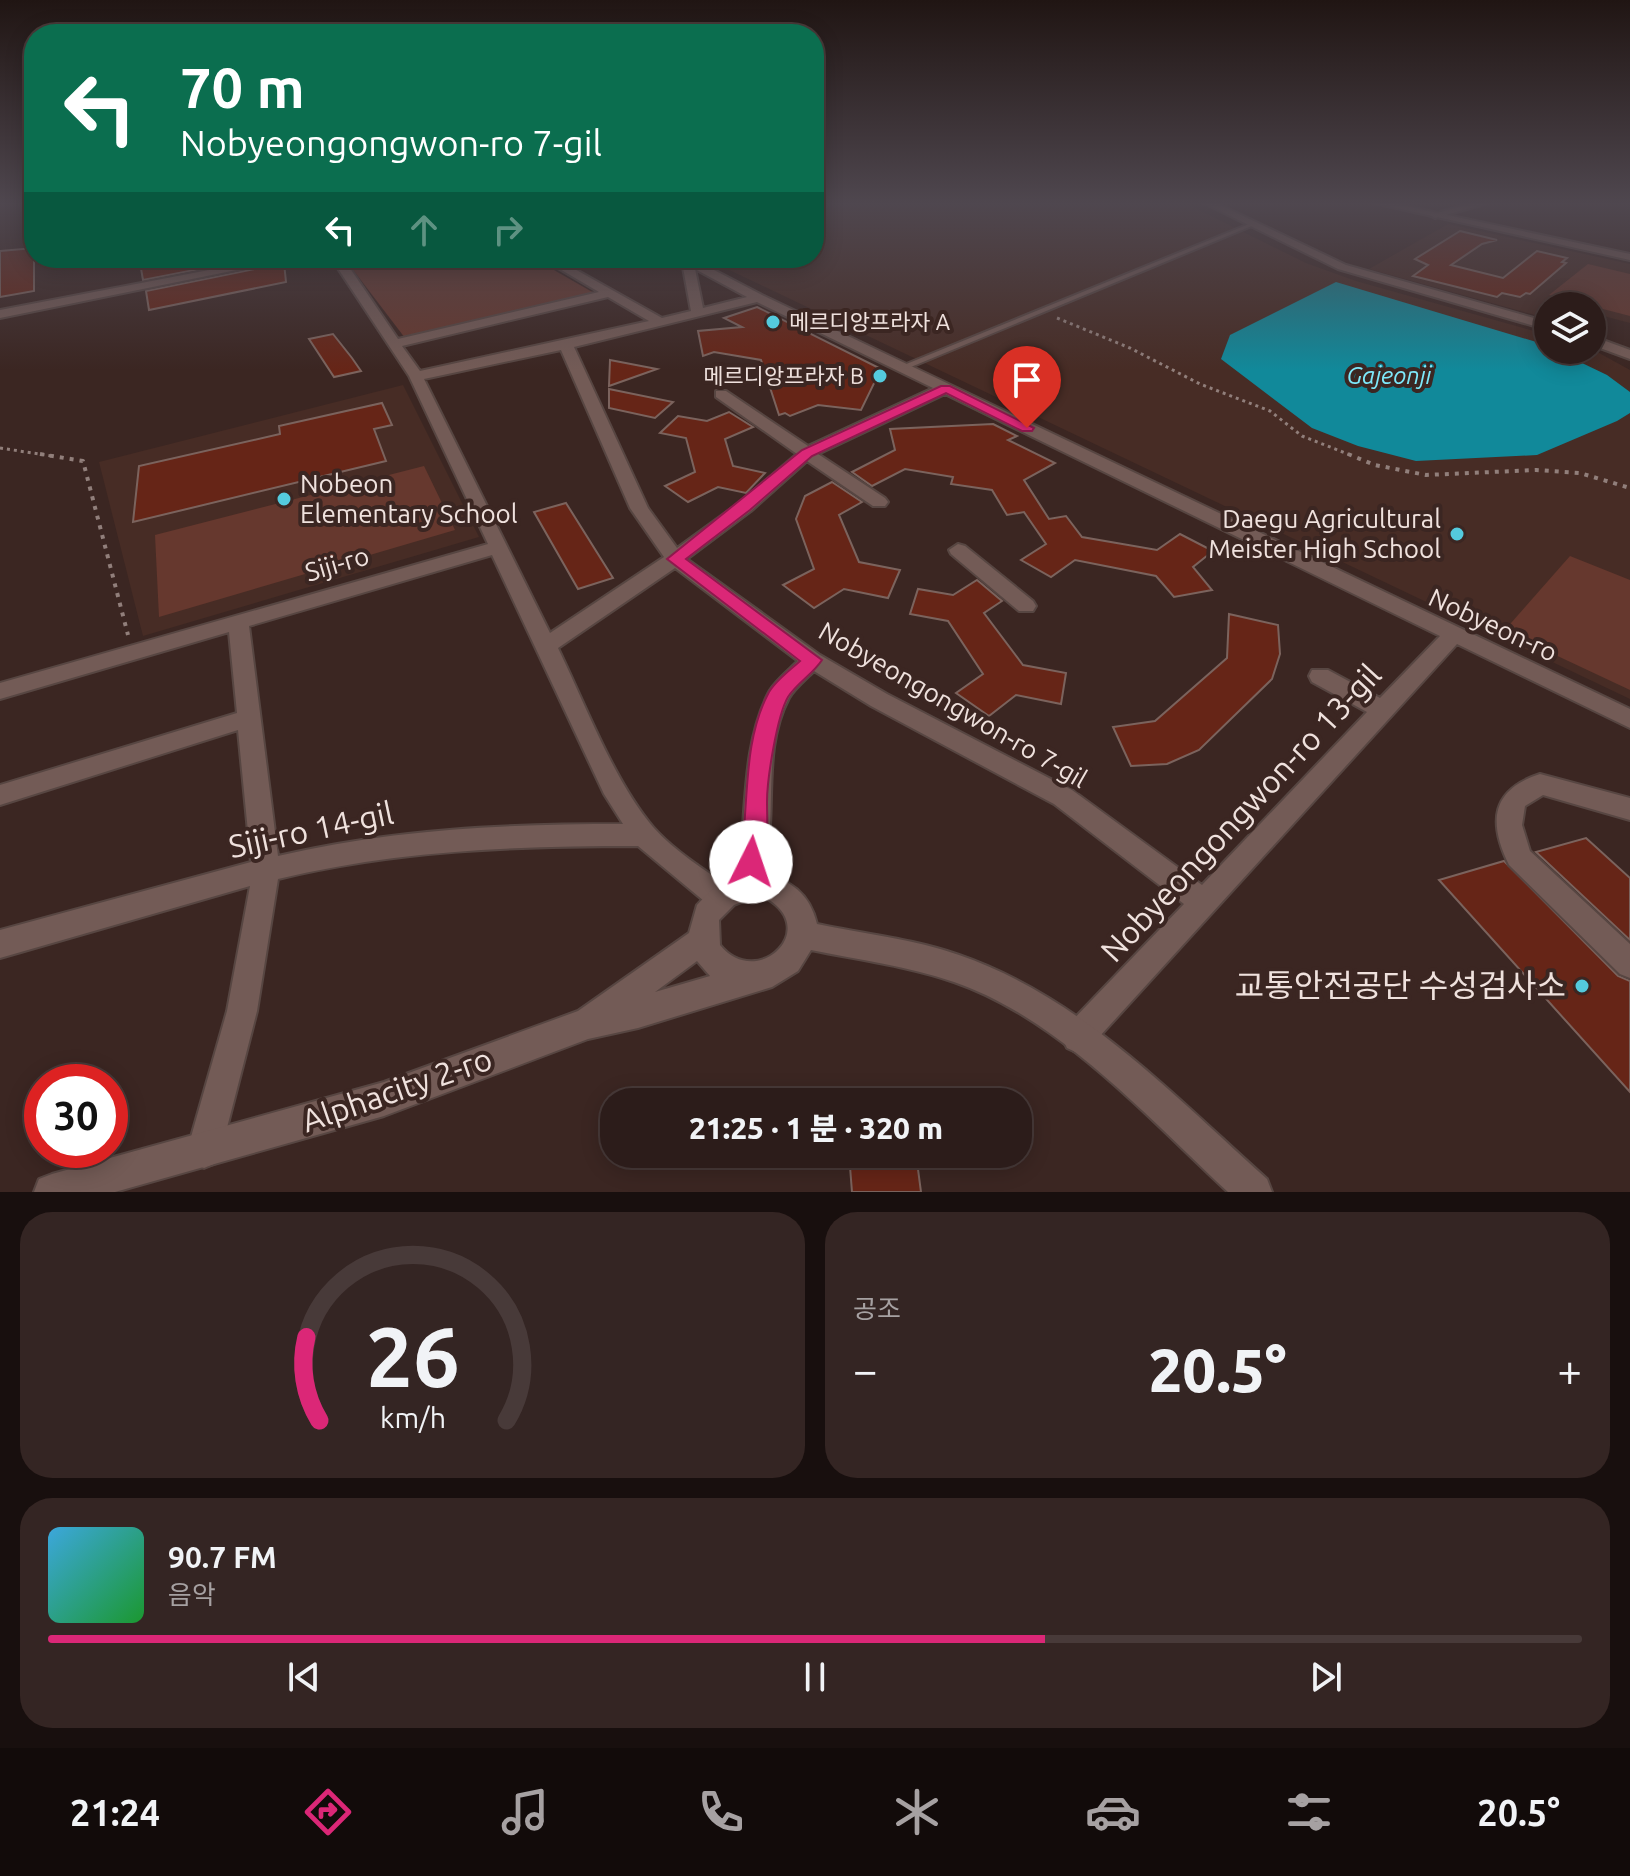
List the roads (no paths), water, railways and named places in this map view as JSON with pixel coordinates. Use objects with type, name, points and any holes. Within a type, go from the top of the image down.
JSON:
[{"type":"street","points":[[1324,259],[1342,267],[1534,322]]},
{"type":"street","points":[[0,314],[237,268]]},
{"type":"street","points":[[344,268],[397,343],[416,376],[617,794],[644,835],[720,897]]},
{"type":"street","points":[[565,268],[661,322]]},
{"type":"street","name":"Nobyeon-ro","points":[[687,268],[698,313]]},
{"type":"street","name":"Nobyeon-ro","points":[[702,268],[758,298],[1630,719]]},
{"type":"street","points":[[397,343],[609,293]]},
{"type":"street","points":[[416,376],[566,345],[758,298]]},
{"type":"street","name":"Nobyeongongwon-ro 7-gil","points":[[566,345],[639,508],[675,559],[812,660],[879,700],[1063,797],[1203,902]]},
{"type":"street","points":[[1606,346],[1630,355]]},
{"type":"street","points":[[546,646],[675,559],[745,507],[807,453],[946,388]]},
{"type":"street","points":[[721,394],[783,433],[879,502]]},
{"type":"street","name":"Siji-ro","points":[[0,691],[498,547]]},
{"type":"street","points":[[958,550],[1026,606]]},
{"type":"street","points":[[204,1151],[242,1011],[266,871],[238,622]]},
{"type":"street","name":"Nobyeongongwon-ro 13-gil","points":[[1078,1037],[1453,635]]},
{"type":"street","points":[[746,884],[755,841],[756,797],[766,734],[779,694],[812,660]]},
{"type":"street","points":[[1320,676],[1383,710]]},
{"type":"street","points":[[0,795],[249,718]]},
{"type":"street","points":[[1630,809],[1540,784],[1513,800],[1509,825],[1518,857],[1630,964]]},
{"type":"street","name":"Siji-ro 14-gil","points":[[0,944],[266,871],[402,844],[518,836],[644,835]]},
{"type":"street","points":[[588,1023],[638,1013],[771,972],[787,963],[798,950],[804,935],[804,919],[798,905],[789,894],[775,886],[746,884],[720,897],[709,909],[703,924],[703,940],[715,961],[736,974],[754,976],[771,972]]},
{"type":"street","points":[[804,935],[958,969],[1035,1005],[1078,1037],[1254,1192]]},
{"type":"street","points":[[588,1023],[703,940]]},
{"type":"street","name":"Alphacity 2-ro","points":[[52,1192],[384,1099],[588,1023]]},
{"type":"lane","points":[[903,367],[1168,259]]},
{"type":"water","name":"Gajeonji","points":[[1336,282],[1534,341],[1534,364],[1584,364],[1607,375],[1630,392],[1630,413],[1537,455],[1416,461],[1358,446],[1312,428],[1221,359],[1230,335]]},
{"type":"place","name":"메르디앙프라자 A","points":[[773,322]]},
{"type":"place","name":"메르디앙프라자 B","points":[[880,376]]},
{"type":"place","name":"Nobeon Elementary School","points":[[284,499]]},
{"type":"place","name":"Daegu Agricultural Meister High School","points":[[1457,534]]},
{"type":"place","name":"교통안전공단 수성검사소","points":[[1582,986]]}]
